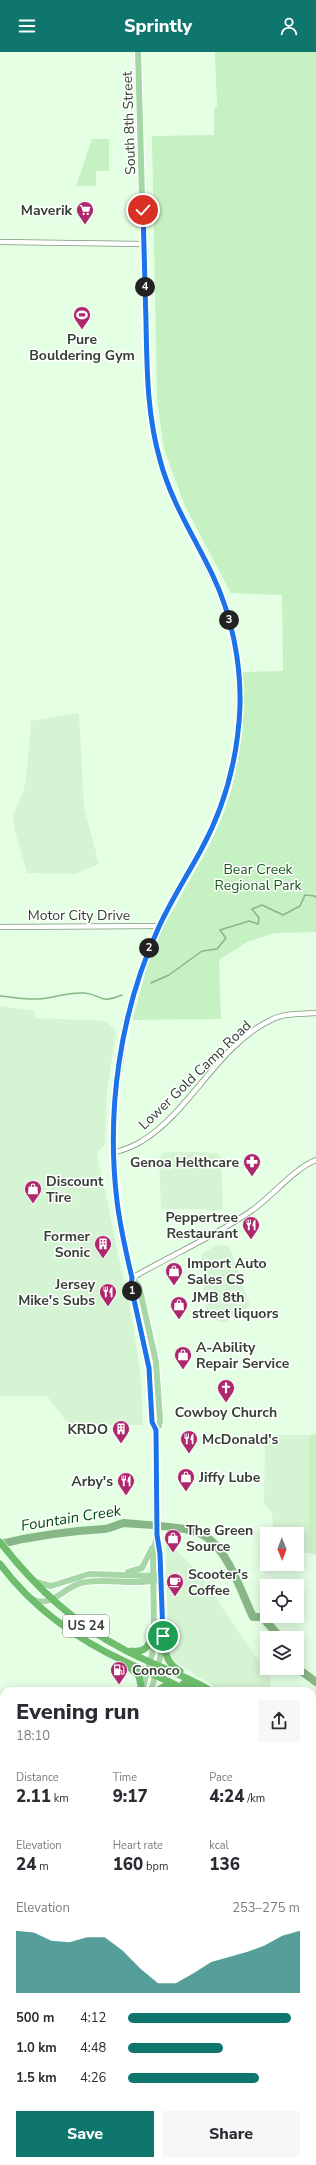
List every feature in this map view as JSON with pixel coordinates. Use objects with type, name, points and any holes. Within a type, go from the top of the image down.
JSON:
[{"type":"highway","name":"US 24","points":[[0,1542],[31,1580],[52,1600],[95,1632],[123,1649],[150,1662],[156,1671],[181,1687]]},
{"type":"highway","name":"US 24","points":[[0,1564],[27,1596],[61,1626],[109,1654],[148,1672]]},
{"type":"highway","points":[[123,1649],[137,1652],[144,1650],[151,1641],[154,1631]]},
{"type":"highway","points":[[163,1640],[167,1657],[171,1665],[203,1683],[206,1687]]},
{"type":"highway","points":[[109,1654],[136,1671],[141,1680],[142,1687]]},
{"type":"highway","name":"US 24","points":[[156,1671],[201,1687]]},
{"type":"highway","points":[[148,1672],[156,1671],[190,1687]]},
{"type":"main road","name":"South 8th Street","points":[[138,52],[147,376],[153,432],[167,484],[185,524],[213,575],[223,600],[234,645],[240,692],[237,740],[232,771],[221,806],[205,843],[159,926],[144,961],[130,1010],[118,1079],[113,1153],[119,1217],[132,1278],[131,1286],[149,1368],[152,1422],[156,1430],[156,1519],[160,1548],[163,1640],[152,1687]]},
{"type":"main road","name":"South 8th Street","points":[[143,1687],[150,1662],[154,1631],[154,1545],[157,1535]]},
{"type":"main road","points":[[117,1574],[142,1568],[154,1545]]},
{"type":"main road","points":[[31,1580],[44,1586],[51,1586],[85,1574],[117,1574],[153,1578]]},
{"type":"main road","points":[[27,1596],[40,1602],[52,1600],[68,1588],[81,1582],[161,1578]]},
{"type":"street","points":[[0,242],[144,244]]},
{"type":"street","name":"Motor City Drive","points":[[0,927],[159,926]]},
{"type":"street","name":"Lower Gold Camp Road","points":[[113,1153],[138,1144],[157,1130],[231,1050],[262,1025],[279,1017],[316,1013]]},
{"type":"street","points":[[132,1278],[244,1216],[304,1167],[316,1160]]},
{"type":"shaded area","points":[[79,713],[84,807],[99,864],[75,874],[27,873],[15,831],[13,814],[23,792],[26,780],[31,721]]},
{"type":"shaded area","points":[[0,1006],[35,1011],[35,1018],[106,1021],[116,1031],[107,1092],[105,1144],[97,1153],[134,1329],[141,1379],[143,1425],[68,1424],[47,1396],[0,1396]]},
{"type":"shaded area","points":[[165,1152],[207,1152],[218,1154],[221,1158],[223,1209],[211,1211],[204,1209],[161,1209],[159,1157]]},
{"type":"shaded area","points":[[217,1245],[229,1246],[250,1305],[240,1315],[231,1315],[226,1323],[209,1318],[205,1301],[201,1254]]},
{"type":"shaded area","points":[[265,1435],[309,1435],[309,1553],[304,1553],[304,1527],[273,1527],[272,1513],[264,1503]]},
{"type":"shaded area","points":[[166,1540],[199,1573],[260,1663],[260,1675],[268,1675],[271,1679],[270,1687],[215,1687],[177,1663],[170,1653],[168,1645]]},
{"type":"green space","name":"Bear Creek Regional Park","points":[[215,52],[316,52],[316,932],[275,933],[247,942],[219,960],[221,1019],[130,1020],[151,952],[169,916],[217,830],[229,797],[234,780],[240,744],[242,708],[240,672],[283,671],[282,595],[231,593],[185,506],[164,449],[157,398],[152,136],[214,135],[214,109],[217,106]]},
{"type":"green space","points":[[92,139],[109,139],[109,171],[96,171],[96,186],[76,186]]},
{"type":"green space","points":[[316,1434],[316,1555],[309,1553],[309,1435]]},
{"type":"waterway","points":[[151,983],[169,975],[202,951],[217,949],[226,938],[220,930],[249,921],[258,924],[259,918],[252,909],[262,905],[283,915],[300,906],[305,895],[315,896],[316,898]]},
{"type":"waterway","points":[[0,996],[35,999],[79,993],[90,994],[108,999],[122,995]]},
{"type":"waterway","name":"Fountain Creek","points":[[0,1544],[52,1534],[106,1529],[124,1523],[166,1526],[189,1530],[205,1536],[221,1551],[234,1573],[253,1617],[262,1617],[275,1631]]},
{"type":"waterway","name":"Fountain Creek","points":[[304,1673],[316,1682]]},
{"type":"place","name":"Maverik","points":[[85,225]]},
{"type":"place","name":"Pure Bouldering Gym","points":[[82,330]]},
{"type":"place","name":"Genoa Helthcare","points":[[252,1177]]},
{"type":"place","name":"Discount Tire","points":[[33,1204]]},
{"type":"place","name":"Peppertree Restaurant","points":[[251,1240]]},
{"type":"place","name":"Former Sonic","points":[[103,1259]]},
{"type":"place","name":"Import Auto Sales CS","points":[[174,1286]]},
{"type":"place","name":"Jersey Mike's Subs","points":[[108,1307]]},
{"type":"place","name":"JMB 8th street liquors","points":[[179,1320]]},
{"type":"place","name":"A-Ability Repair Service","points":[[183,1370]]},
{"type":"place","name":"Cowboy Church","points":[[226,1403]]},
{"type":"place","name":"KRDO","points":[[121,1444]]},
{"type":"place","name":"McDonald's","points":[[189,1454]]},
{"type":"place","name":"Jiffy Lube","points":[[186,1492]]},
{"type":"place","name":"Arby's","points":[[126,1496]]},
{"type":"place","name":"The Green Source","points":[[173,1553]]},
{"type":"place","name":"Scooter's Coffee","points":[[175,1597]]},
{"type":"place","name":"Conoco","points":[[119,1685]]},
{"type":"route","points":[[143,210],[147,376],[153,432],[159,459],[167,484],[178,510],[213,575],[223,600],[236,652],[240,692],[237,740],[228,787],[205,843],[175,895],[159,926],[144,961],[125,1032],[115,1101],[113,1153],[117,1204],[122,1236],[132,1278],[131,1286],[142,1331],[151,1387],[152,1422],[156,1430],[157,1535],[160,1548],[163,1636]]}]
